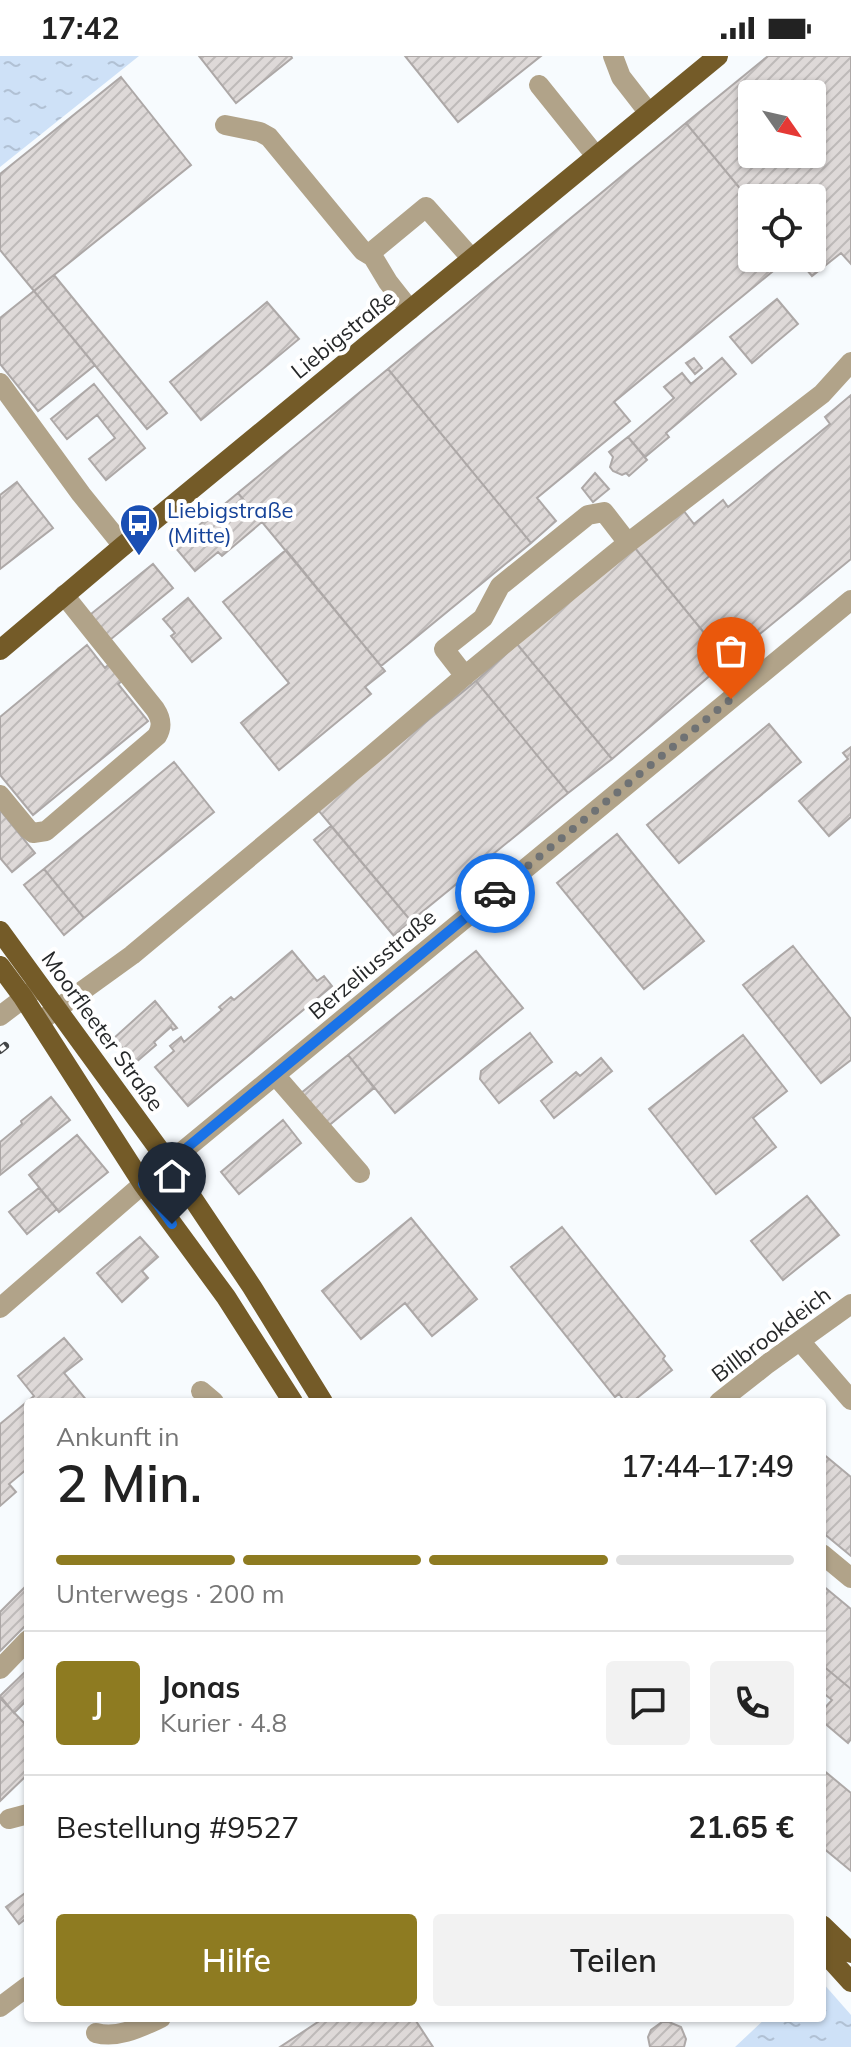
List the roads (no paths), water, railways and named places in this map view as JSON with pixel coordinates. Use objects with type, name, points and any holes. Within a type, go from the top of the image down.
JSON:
[{"type":"main road","name":"Liebigstraße","points":[[0,650],[718,56]]},
{"type":"main road","name":"Moorfleeter Straße","points":[[0,931],[32,991],[39,1022],[143,1184],[226,1297],[290,1398]]},
{"type":"main road","name":"Moorfleeter Straße","points":[[0,966],[57,1009],[169,1163],[252,1287],[321,1398]]},
{"type":"main road","points":[[826,1937],[851,1953]]},
{"type":"main road","points":[[826,1937],[851,1982]]},
{"type":"street","points":[[613,56],[621,77],[649,113]]},
{"type":"street","points":[[539,85],[596,156]]},
{"type":"street","points":[[225,125],[260,132],[275,142],[363,251],[373,257],[410,310]]},
{"type":"street","points":[[373,257],[374,250],[426,207],[472,259]]},
{"type":"street","points":[[39,1022],[156,936],[628,543],[822,394],[851,362]]},
{"type":"street","points":[[0,383],[123,546]]},
{"type":"street","points":[[465,676],[444,649],[483,618],[500,586],[511,577],[588,515],[604,512],[628,543]]},
{"type":"street","points":[[0,795],[33,833],[46,831],[157,736],[161,729],[155,709],[64,595]]},
{"type":"street","name":"Berzeliusstraße","points":[[0,1308],[143,1184],[851,600]]},
{"type":"street","points":[[0,1016],[32,991]]},
{"type":"street","points":[[275,1075],[360,1173]]},
{"type":"street","name":"Billbrookdeich","points":[[724,1398],[851,1304]]},
{"type":"street","points":[[800,1341],[851,1400]]},
{"type":"street","points":[[826,1557],[851,1578]]},
{"type":"street","points":[[0,1669],[24,1644]]},
{"type":"street","points":[[0,2007],[24,1989]]},
{"type":"street","points":[[96,2033],[121,2033],[150,2022]]},
{"type":"water","points":[[0,56],[139,56],[0,167]]},
{"type":"water","points":[[851,1930],[851,2047],[735,2047],[762,2022],[826,2022],[826,1958]]},
{"type":"railway","points":[[0,1050],[5,1046]]},
{"type":"place","name":"Liebigstraße (Mitte)","points":[[139,557]]}]
